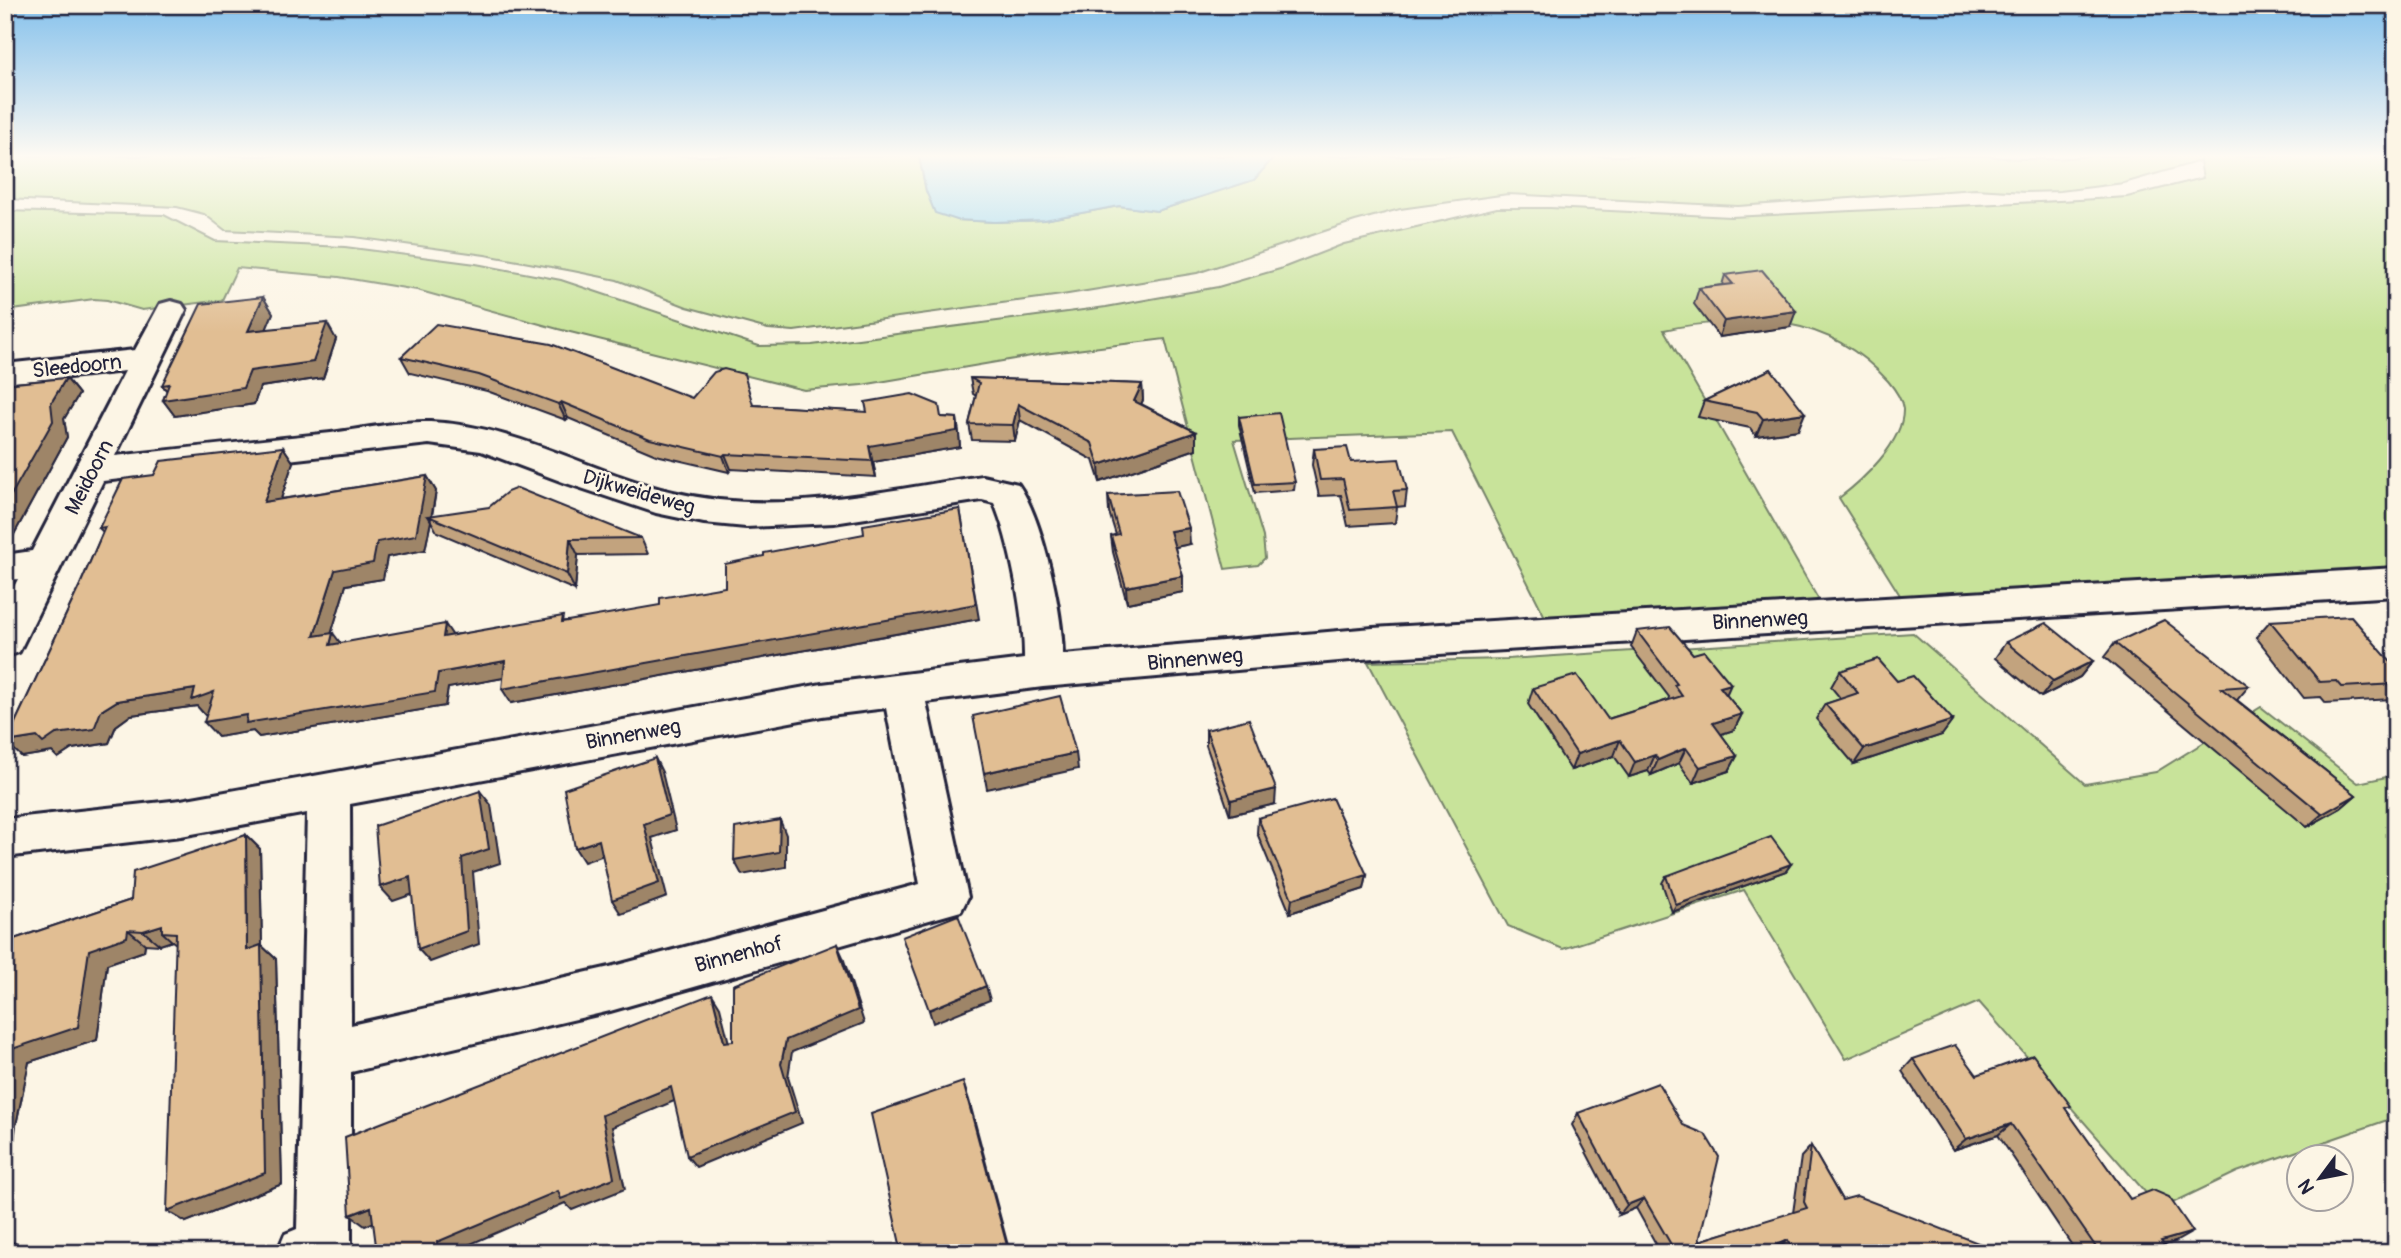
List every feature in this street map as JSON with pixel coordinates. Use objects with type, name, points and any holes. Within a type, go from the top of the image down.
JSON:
[{"type":"street","name":"Meidoorn","points":[[5,642],[171,310]]},
{"type":"street","name":"Sleedoorn","points":[[5,374],[149,358]]},
{"type":"street","name":"Dijkweideweg","points":[[93,470],[429,433],[486,440],[657,500],[715,512],[790,515],[834,512],[950,492],[993,489],[1006,493],[1013,503],[1042,625],[1045,648],[1043,671]]},
{"type":"street","points":[[5,568],[46,562]]},
{"type":"street","name":"Binnenweg","points":[[5,838],[181,818],[822,700],[1043,671],[1373,643],[2396,582]]},
{"type":"street","name":"Binnenhof","points":[[326,1054],[610,989],[945,897],[902,690]]},
{"type":"street","points":[[304,1253],[324,1245],[329,791]]},
{"type":"green space","points":[[5,215],[164,215],[215,241],[345,247],[476,264],[561,280],[759,346],[812,345],[1106,307],[1218,287],[1280,269],[1344,244],[1468,215],[1731,217],[1778,215],[2396,215],[2396,567],[1903,600],[1839,498],[1880,460],[1897,434],[1903,409],[1899,398],[1878,370],[1843,344],[1802,327],[1773,322],[1726,322],[1664,330],[1821,604],[1548,623],[1452,432],[1234,440],[1263,537],[1265,558],[1258,565],[1225,569],[1165,339],[1043,354],[862,385],[804,390],[558,329],[417,290],[339,277],[237,268],[222,300],[142,310],[94,299],[5,311]]},
{"type":"green space","points":[[205,215],[951,215],[957,220],[995,222],[1044,220],[1072,215],[1379,215],[1197,273],[1062,295],[794,331],[768,329],[687,307],[617,280],[485,255],[354,237],[225,230]]},
{"type":"green space","points":[[1913,633],[2085,784],[2156,772],[2261,707],[2358,783],[2396,775],[2396,1117],[2324,1142],[2286,1142],[2286,1155],[2237,1172],[2160,1209],[1979,1002],[1846,1059],[1744,890],[1563,949],[1508,926],[1368,662],[1507,659]]},
{"type":"water","points":[[940,215],[1072,215],[1044,220],[957,220]]},
{"type":"building","points":[[1762,270],[1796,311],[1724,321],[1699,288],[1733,284],[1725,275]]},
{"type":"building","points":[[263,297],[248,331],[327,323],[313,362],[250,371],[243,388],[163,400],[169,384],[162,385],[201,304]]},
{"type":"building","points":[[436,324],[551,344],[692,398],[714,372],[724,369],[744,374],[753,405],[867,412],[865,402],[912,394],[939,405],[941,417],[957,418],[957,431],[869,446],[872,461],[723,456],[650,439],[561,402],[558,404],[479,375],[401,357]]},
{"type":"building","points":[[1771,369],[1805,413],[1763,419],[1757,412],[1704,401]]},
{"type":"building","points":[[66,378],[51,403],[53,421],[5,506],[5,384]]},
{"type":"building","points":[[970,378],[1142,384],[1134,401],[1196,432],[1099,465],[1092,443],[1018,404],[1013,425],[969,424],[979,383]]},
{"type":"building","points":[[1279,413],[1295,482],[1255,484],[1239,417]]},
{"type":"building","points":[[283,447],[264,502],[427,476],[416,535],[377,542],[373,563],[335,570],[314,636],[333,633],[330,645],[445,624],[443,637],[563,616],[562,622],[660,605],[660,598],[725,587],[725,564],[764,556],[764,553],[864,534],[863,525],[960,509],[976,604],[502,689],[505,661],[438,673],[435,692],[246,723],[247,715],[204,722],[214,692],[192,700],[195,689],[117,701],[101,711],[94,729],[56,734],[43,743],[37,737],[6,742],[80,585],[105,527],[99,528],[123,479],[154,475],[161,461]]},
{"type":"building","points":[[1347,447],[1351,462],[1399,459],[1407,490],[1393,491],[1397,507],[1350,510],[1343,479],[1320,480],[1314,449]]},
{"type":"building","points":[[517,488],[641,538],[570,539],[567,574],[428,516],[489,507],[507,492]]},
{"type":"building","points":[[1177,491],[1189,528],[1170,531],[1183,576],[1126,587],[1111,536],[1119,534],[1108,495]]},
{"type":"building","points":[[2351,616],[2396,668],[2396,684],[2342,687],[2337,681],[2320,682],[2270,621]]},
{"type":"building","points":[[2164,620],[2249,686],[2221,688],[2356,795],[2322,814],[2115,643]]},
{"type":"building","points":[[2046,623],[2093,661],[2053,681],[2006,642]]},
{"type":"building","points":[[1670,627],[1693,654],[1704,651],[1731,684],[1720,687],[1742,714],[1713,723],[1737,756],[1700,767],[1686,748],[1658,760],[1655,755],[1635,762],[1620,740],[1577,754],[1533,688],[1577,675],[1608,719],[1682,696],[1674,685],[1677,684],[1637,631]]},
{"type":"building","points":[[1878,659],[1897,681],[1913,676],[1953,720],[1864,749],[1825,704],[1858,693],[1840,671]]},
{"type":"building","points":[[1060,696],[1076,753],[984,773],[973,716]]},
{"type":"building","points":[[1249,719],[1276,789],[1231,800],[1206,730]]},
{"type":"building","points":[[655,758],[669,815],[644,824],[659,883],[612,900],[599,840],[575,848],[564,789]]},
{"type":"building","points":[[480,791],[489,849],[462,858],[467,931],[418,949],[410,877],[380,887],[375,826]]},
{"type":"building","points":[[1332,798],[1367,875],[1292,899],[1258,818]]},
{"type":"building","points":[[780,820],[779,852],[734,860],[735,828]]},
{"type":"building","points":[[246,835],[247,950],[261,945],[265,1173],[167,1211],[176,933],[162,932],[162,925],[143,931],[128,930],[127,937],[89,950],[78,1027],[9,1050],[5,1067],[5,942],[131,900],[133,872]]},
{"type":"building","points":[[1771,837],[1791,864],[1676,905],[1666,876]]},
{"type":"building","points":[[958,915],[986,986],[929,1010],[902,937]]},
{"type":"building","points":[[837,944],[858,1010],[786,1040],[781,1064],[795,1112],[687,1156],[671,1087],[602,1115],[614,1178],[561,1199],[558,1191],[437,1242],[437,1249],[428,1253],[377,1253],[371,1207],[350,1215],[345,1137],[712,994],[724,1042],[733,1041],[733,985]]},
{"type":"building","points":[[1955,1045],[1977,1075],[2033,1055],[2071,1106],[2065,1108],[2130,1199],[2153,1190],[2169,1197],[2193,1232],[2161,1241],[2165,1247],[2147,1253],[2100,1253],[2011,1124],[1966,1139],[1913,1059]]},
{"type":"building","points":[[963,1082],[1009,1253],[902,1253],[871,1114]]},
{"type":"building","points":[[1658,1083],[1683,1125],[1705,1134],[1719,1157],[1699,1241],[1807,1208],[1804,1202],[1811,1146],[1842,1200],[1857,1196],[2000,1253],[1795,1253],[1788,1240],[1760,1253],[1676,1253],[1644,1198],[1627,1205],[1578,1113]]}]
